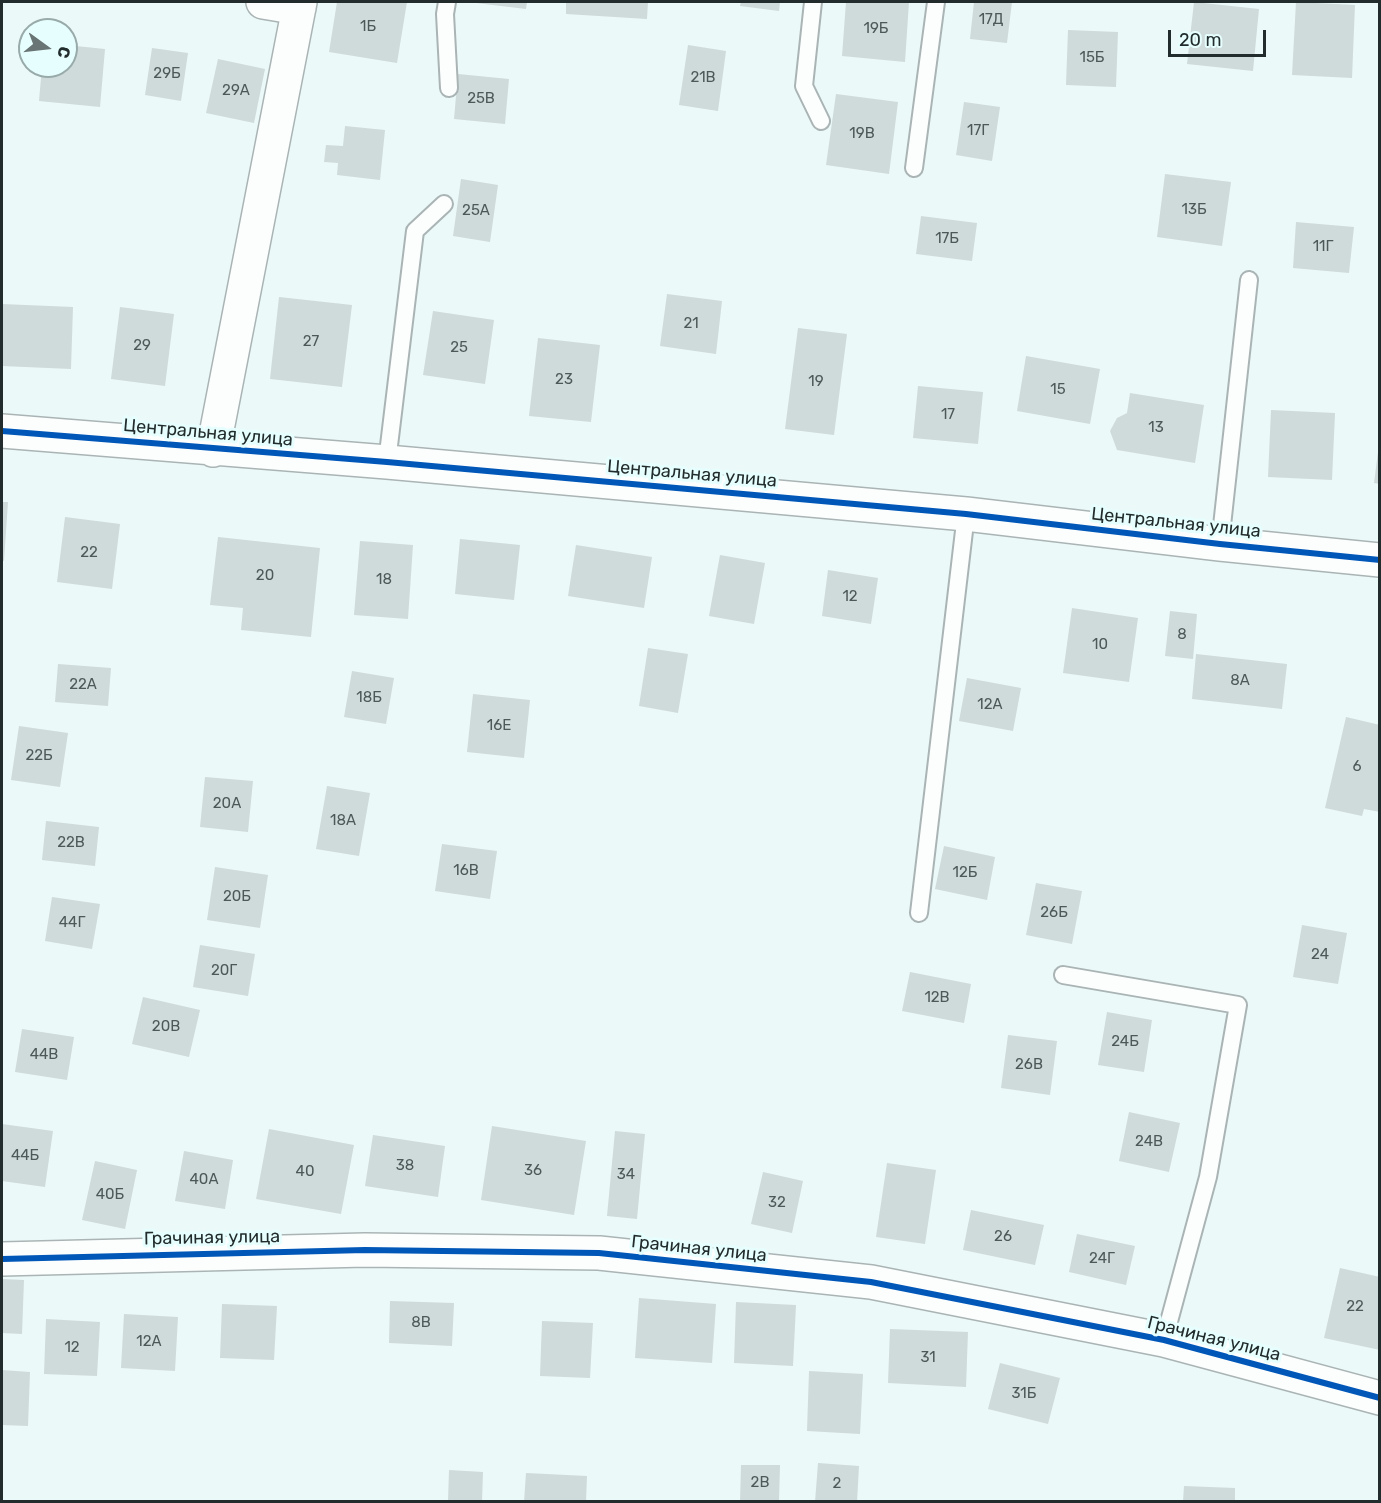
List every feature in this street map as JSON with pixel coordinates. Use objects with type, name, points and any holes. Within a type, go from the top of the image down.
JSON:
[{"type":"street","points":[[213,450],[299,5],[263,2]]},
{"type":"street","name":"Центральная улица","points":[[2,431],[213,450],[387,462],[966,514],[1380,560]]},
{"type":"street","name":"Грачиная улица","points":[[2,1259],[365,1250],[599,1253],[871,1282],[1164,1340],[1380,1398]]},
{"type":"lane","points":[[447,2],[445,14],[449,88]]},
{"type":"lane","points":[[813,2],[804,86],[821,121]]},
{"type":"lane","points":[[914,168],[936,2]]},
{"type":"lane","points":[[387,462],[415,231],[444,204]]},
{"type":"lane","points":[[1220,544],[1249,280]]},
{"type":"lane","points":[[919,913],[966,514]]},
{"type":"lane","points":[[1064,975],[1238,1005],[1208,1177],[1164,1340]]},
{"type":"building","points":[[337,2],[407,2],[397,63],[329,52]]},
{"type":"building","points":[[476,2],[527,2],[526,9]]},
{"type":"building","points":[[566,2],[648,2],[647,19],[566,14]]},
{"type":"building","points":[[741,2],[780,2],[779,11],[740,6]]},
{"type":"building","points":[[846,2],[909,2],[905,62],[842,56]]},
{"type":"building","points":[[974,2],[1012,2],[1007,43],[970,39]]},
{"type":"building","points":[[1194,2],[1259,9],[1253,71],[1187,64]]},
{"type":"building","points":[[1296,2],[1355,5],[1352,78],[1292,75]]},
{"type":"building","points":[[1068,30],[1118,32],[1116,87],[1066,85]]},
{"type":"building","points":[[688,45],[726,51],[718,111],[679,105]]},
{"type":"building","points":[[78,46],[105,49],[100,107],[39,101],[41,78],[78,78]]},
{"type":"building","points":[[152,48],[188,53],[181,101],[145,95]]},
{"type":"building","points":[[218,59],[265,69],[254,123],[206,113]]},
{"type":"building","points":[[458,74],[509,79],[505,124],[454,119]]},
{"type":"building","points":[[836,94],[898,102],[889,174],[826,165]]},
{"type":"building","points":[[964,102],[1000,107],[992,161],[956,155]]},
{"type":"building","points":[[345,126],[385,130],[380,180],[337,175],[338,163],[324,162],[326,145],[343,146]]},
{"type":"building","points":[[1165,174],[1231,182],[1222,246],[1157,237]]},
{"type":"building","points":[[461,179],[498,185],[490,242],[453,236]]},
{"type":"building","points":[[921,216],[977,223],[972,261],[916,254]]},
{"type":"building","points":[[1296,222],[1354,227],[1349,273],[1293,268]]},
{"type":"building","points":[[667,294],[722,301],[716,354],[660,346]]},
{"type":"building","points":[[279,297],[352,305],[342,387],[270,379]]},
{"type":"building","points":[[2,304],[73,307],[71,369],[2,366]]},
{"type":"building","points":[[120,307],[174,314],[165,386],[111,379]]},
{"type":"building","points":[[433,311],[494,320],[485,384],[423,375]]},
{"type":"building","points":[[798,328],[847,334],[834,435],[785,429]]},
{"type":"building","points":[[538,338],[600,345],[591,422],[529,416]]},
{"type":"building","points":[[1026,356],[1100,369],[1090,424],[1017,411]]},
{"type":"building","points":[[918,386],[983,392],[978,444],[913,438]]},
{"type":"building","points":[[1130,393],[1204,405],[1195,463],[1117,450],[1110,431],[1117,418],[1127,413]]},
{"type":"building","points":[[1271,410],[1335,413],[1332,480],[1268,477]]},
{"type":"building","points":[[1378,452],[1380,452],[1380,484],[1374,483]]},
{"type":"building","points":[[2,502],[8,502],[4,561],[2,560]]},
{"type":"building","points":[[65,517],[120,524],[112,589],[57,582]]},
{"type":"building","points":[[218,537],[320,548],[311,637],[241,630],[243,608],[210,605]]},
{"type":"building","points":[[460,539],[520,545],[514,600],[455,594]]},
{"type":"building","points":[[360,541],[413,545],[408,619],[354,615]]},
{"type":"building","points":[[576,545],[652,557],[644,608],[568,596]]},
{"type":"building","points":[[720,555],[765,563],[754,624],[709,616]]},
{"type":"building","points":[[828,570],[878,578],[871,624],[822,616]]},
{"type":"building","points":[[1072,608],[1138,618],[1129,682],[1063,673]]},
{"type":"building","points":[[1170,611],[1197,614],[1193,659],[1165,656]]},
{"type":"building","points":[[648,648],[688,654],[678,713],[639,706]]},
{"type":"building","points":[[1196,654],[1287,664],[1282,709],[1192,699]]},
{"type":"building","points":[[58,664],[111,668],[108,706],[55,702]]},
{"type":"building","points":[[352,671],[394,678],[386,724],[344,717]]},
{"type":"building","points":[[967,678],[1021,688],[1013,731],[959,721]]},
{"type":"building","points":[[473,694],[530,700],[524,758],[467,752]]},
{"type":"building","points":[[1346,717],[1380,725],[1380,812],[1364,809],[1362,816],[1325,808]]},
{"type":"building","points":[[19,726],[68,733],[60,787],[11,780]]},
{"type":"building","points":[[205,777],[253,781],[248,832],[200,827]]},
{"type":"building","points":[[327,786],[370,793],[359,856],[316,849]]},
{"type":"building","points":[[46,821],[99,827],[95,866],[42,860]]},
{"type":"building","points":[[442,844],[497,851],[490,899],[435,891]]},
{"type":"building","points":[[944,846],[995,857],[987,900],[935,889]]},
{"type":"building","points":[[215,867],[268,875],[260,928],[207,920]]},
{"type":"building","points":[[1036,883],[1082,891],[1072,944],[1026,935]]},
{"type":"building","points":[[52,897],[100,904],[92,949],[45,941]]},
{"type":"building","points":[[1302,925],[1347,933],[1338,984],[1293,977]]},
{"type":"building","points":[[200,945],[255,954],[248,996],[193,987]]},
{"type":"building","points":[[910,972],[971,984],[964,1023],[902,1011]]},
{"type":"building","points":[[143,997],[200,1010],[189,1057],[132,1044]]},
{"type":"building","points":[[1107,1012],[1152,1020],[1144,1072],[1098,1065]]},
{"type":"building","points":[[22,1029],[74,1037],[67,1080],[15,1072]]},
{"type":"building","points":[[1008,1035],[1057,1041],[1050,1095],[1001,1088]]},
{"type":"building","points":[[1129,1112],[1180,1123],[1169,1172],[1119,1161]]},
{"type":"building","points":[[2,1124],[53,1131],[45,1187],[2,1181]]},
{"type":"building","points":[[492,1126],[586,1141],[574,1215],[481,1200]]},
{"type":"building","points":[[269,1129],[354,1145],[341,1214],[256,1199]]},
{"type":"building","points":[[615,1131],[645,1134],[637,1219],[607,1216]]},
{"type":"building","points":[[373,1135],[445,1146],[438,1197],[365,1186]]},
{"type":"building","points":[[184,1151],[233,1160],[225,1209],[175,1201]]},
{"type":"building","points":[[95,1161],[137,1170],[125,1229],[82,1220]]},
{"type":"building","points":[[887,1163],[936,1170],[925,1244],[876,1237]]},
{"type":"building","points":[[763,1172],[803,1181],[792,1233],[751,1224]]},
{"type":"building","points":[[971,1210],[1044,1225],[1035,1265],[963,1250]]},
{"type":"building","points":[[1077,1234],[1135,1246],[1126,1285],[1069,1272]]},
{"type":"building","points":[[1340,1268],[1380,1277],[1380,1350],[1324,1338]]},
{"type":"building","points":[[2,1279],[24,1280],[22,1334],[2,1333]]},
{"type":"building","points":[[639,1298],[716,1304],[712,1363],[635,1358]]},
{"type":"building","points":[[390,1301],[454,1303],[452,1346],[389,1343]]},
{"type":"building","points":[[736,1302],[796,1305],[793,1366],[734,1363]]},
{"type":"building","points":[[222,1304],[277,1306],[274,1360],[220,1358]]},
{"type":"building","points":[[124,1314],[178,1317],[175,1371],[121,1368]]},
{"type":"building","points":[[46,1319],[100,1322],[97,1376],[44,1374]]},
{"type":"building","points":[[542,1321],[593,1323],[590,1378],[540,1376]]},
{"type":"building","points":[[890,1329],[968,1332],[966,1387],[888,1383]]},
{"type":"building","points":[[1000,1363],[1060,1378],[1048,1424],[988,1409]]},
{"type":"building","points":[[2,1370],[30,1372],[28,1426],[2,1425]]},
{"type":"building","points":[[809,1371],[863,1374],[860,1434],[807,1431]]},
{"type":"building","points":[[818,1463],[859,1466],[857,1502],[815,1502]]},
{"type":"building","points":[[741,1465],[780,1465],[779,1502],[740,1502]]},
{"type":"building","points":[[449,1470],[483,1472],[482,1502],[448,1502]]},
{"type":"building","points":[[526,1473],[587,1476],[586,1502],[524,1502]]},
{"type":"building","points":[[1184,1486],[1235,1488],[1235,1502],[1183,1502]]},
{"type":"cycle path","points":[[2,431],[387,462],[966,514],[1380,560]]},
{"type":"cycle path","points":[[2,1259],[365,1250],[599,1253],[871,1282],[1164,1340],[1380,1398]]}]
